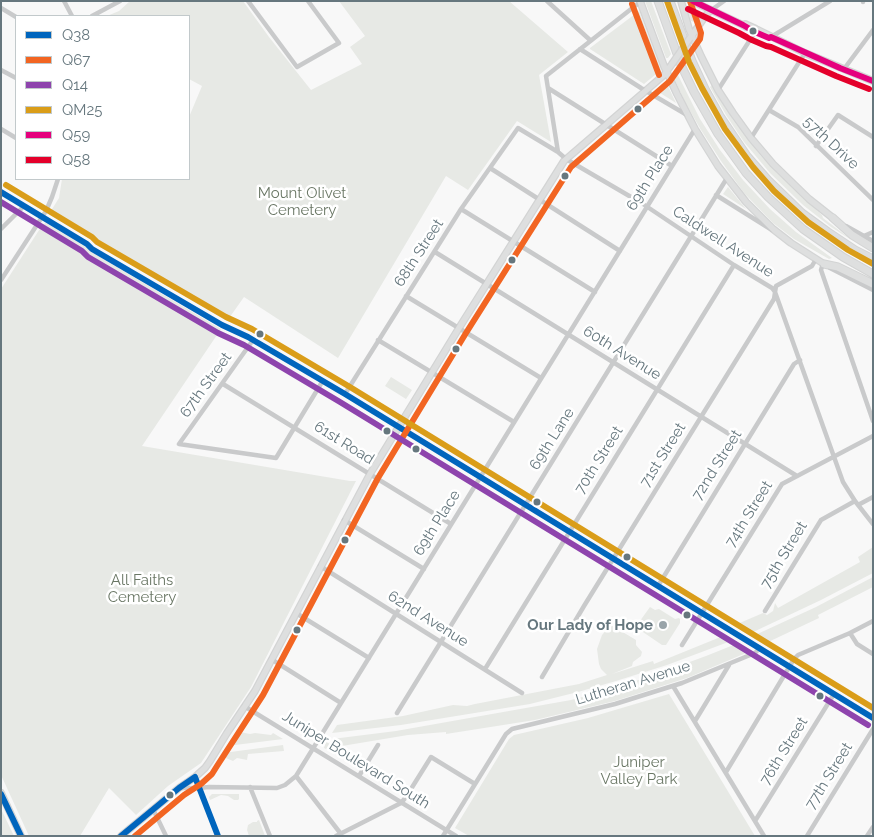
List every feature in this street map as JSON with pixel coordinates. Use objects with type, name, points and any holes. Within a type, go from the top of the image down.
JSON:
[{"type":"highway","points":[[658,1],[681,64],[694,92],[718,134],[746,173],[768,197],[803,229],[843,257],[873,274]]},
{"type":"highway","points":[[670,1],[692,61],[705,89],[720,116],[748,156],[768,180],[802,213],[841,241],[873,260]]},
{"type":"highway","points":[[833,218],[852,235],[873,248]]},
{"type":"highway","points":[[824,264],[838,267],[873,284]]},
{"type":"main road","points":[[680,1],[691,37],[718,90],[733,113],[773,164],[809,199],[833,218]]},
{"type":"main road","points":[[692,1],[755,32],[770,37]]},
{"type":"main road","points":[[640,2],[667,72],[687,115],[710,154],[727,178],[758,214],[782,236],[824,264]]},
{"type":"main road","points":[[121,836],[179,788],[195,778],[210,761],[254,692],[370,474],[486,284],[566,159],[667,72],[710,11]]},
{"type":"main road","points":[[743,25],[745,24],[805,53],[873,81]]},
{"type":"main road","points":[[1,793],[21,836]]},
{"type":"street","points":[[64,1],[71,15]]},
{"type":"street","points":[[94,15],[120,1]]},
{"type":"street","points":[[248,1],[298,66],[339,43],[308,1]]},
{"type":"street","points":[[547,1],[590,40]]},
{"type":"street","points":[[710,11],[724,1]]},
{"type":"street","points":[[770,37],[830,1]]},
{"type":"street","points":[[558,152],[546,76],[640,2]]},
{"type":"street","points":[[1,8],[15,16]]},
{"type":"street","points":[[844,69],[873,30]]},
{"type":"street","points":[[718,90],[755,32]]},
{"type":"street","points":[[580,49],[687,115]]},
{"type":"street","points":[[751,138],[805,53]]},
{"type":"street","points":[[1,70],[15,77]]},
{"type":"street","points":[[548,88],[672,166]]},
{"type":"street","name":"57th Drive","points":[[769,110],[798,127],[873,200]]},
{"type":"street","points":[[816,146],[838,115],[873,138]]},
{"type":"street","name":"Caldwell Avenue","points":[[518,128],[647,208],[776,292],[844,482],[856,503],[873,524]]},
{"type":"street","name":"68th Street","points":[[344,394],[462,209],[518,128]]},
{"type":"street","points":[[1,129],[15,137]]},
{"type":"street","name":"69th Place","points":[[179,788],[209,786],[277,788],[285,785],[296,776],[695,130]]},
{"type":"street","points":[[490,168],[620,251]]},
{"type":"street","name":"69th Lane","points":[[397,713],[727,178]]},
{"type":"street","points":[[1,280],[42,216],[52,197],[58,180]]},
{"type":"street","points":[[1,192],[87,244],[92,249],[206,316],[253,340],[399,427],[873,718]]},
{"type":"street","points":[[716,195],[782,236]]},
{"type":"street","points":[[1,229],[24,206]]},
{"type":"street","points":[[462,209],[595,292]]},
{"type":"street","points":[[833,218],[873,242]]},
{"type":"street","points":[[864,236],[873,232]]},
{"type":"street","name":"60th Avenue","points":[[435,252],[797,476]]},
{"type":"street","name":"71st Street","points":[[542,676],[774,298],[776,286],[812,266],[816,259]]},
{"type":"street","points":[[873,290],[824,264],[820,270],[873,421]]},
{"type":"street","name":"70th Street","points":[[485,669],[734,265]]},
{"type":"street","points":[[406,296],[541,378]]},
{"type":"street","name":"67th Street","points":[[253,340],[179,444],[276,458],[295,428]]},
{"type":"street","points":[[378,340],[514,422]]},
{"type":"street","name":"72nd Street","points":[[658,586],[794,364],[800,360]]},
{"type":"street","points":[[295,428],[322,382]]},
{"type":"street","name":"61st Road","points":[[223,384],[451,524]]},
{"type":"street","name":"74th Street","points":[[682,645],[782,484],[873,436]]},
{"type":"street","name":"75th Street","points":[[765,611],[821,520],[873,497]]},
{"type":"street","points":[[344,520],[424,569]]},
{"type":"street","name":"62nd Avenue","points":[[320,566],[522,693]]},
{"type":"street","points":[[296,613],[369,658]]},
{"type":"street","points":[[726,772],[794,659],[798,655],[873,621]]},
{"type":"street","points":[[850,633],[857,644],[873,654]]},
{"type":"street","name":"Lutheran Avenue","points":[[475,784],[509,731],[615,704],[673,686],[730,664],[755,653],[760,648]]},
{"type":"street","points":[[271,659],[341,703]]},
{"type":"street","points":[[695,721],[730,664]]},
{"type":"street","points":[[673,686],[764,836]]},
{"type":"street","name":"76th Street","points":[[755,821],[834,694]]},
{"type":"street","name":"Juniper Boulevard South","points":[[244,706],[456,836]]},
{"type":"street","name":"77th Street","points":[[807,836],[873,729]]},
{"type":"street","points":[[359,776],[378,746]]},
{"type":"street","points":[[296,776],[339,835],[401,803],[431,757],[475,784],[443,836]]},
{"type":"street","points":[[195,778],[218,836]]},
{"type":"street","points":[[250,787],[270,836]]},
{"type":"street","points":[[154,808],[166,836]]},
{"type":"street","points":[[867,836],[873,827]]},
{"type":"green space","name":"Mount Olivet Cemetery","points":[[130,1],[243,1],[311,90],[362,64],[350,47],[365,36],[339,1],[509,1],[568,52],[539,75],[551,142],[517,121],[468,190],[446,176],[338,358],[244,297],[227,321],[49,214],[59,198],[62,180],[190,180],[190,115],[202,86],[190,80],[190,15],[109,15],[119,11]]},
{"type":"green space","points":[[645,1],[651,1],[671,54],[668,58],[666,58]]},
{"type":"green space","points":[[690,5],[700,11],[694,22],[691,21],[687,9],[687,6]]},
{"type":"green space","points":[[639,11],[661,70],[644,84],[590,49]]},
{"type":"green space","points":[[676,71],[700,119],[720,150],[743,180],[770,209],[796,232],[832,258],[829,259],[794,239],[773,223],[744,193],[721,161],[685,102],[673,76]]},
{"type":"green space","points":[[667,84],[676,103],[657,91]]},
{"type":"green space","points":[[712,85],[734,121],[761,156],[823,218],[853,241],[803,205],[770,173],[744,142],[726,115],[710,87]]},
{"type":"green space","points":[[728,187],[746,209],[723,194]]},
{"type":"green space","name":"All Faiths Cemetery","points":[[46,223],[221,329],[142,446],[356,481],[251,687],[201,763],[168,786],[136,815],[109,788],[80,836],[29,836],[1,775],[1,289],[43,224]]},
{"type":"green space","points":[[391,377],[412,390],[406,399],[385,386]]},
{"type":"green space","points":[[873,547],[873,573],[749,634],[735,625],[763,613],[767,615],[773,611],[775,603],[778,608],[860,562],[858,557]]},
{"type":"green space","points":[[873,577],[873,587],[818,615],[819,618],[764,644],[753,636],[816,607]]},
{"type":"green space","points":[[650,607],[655,610],[659,609],[675,619],[680,619],[680,623],[666,645],[662,645],[637,628],[637,625]]},
{"type":"green space","points":[[611,625],[636,640],[636,645],[642,652],[641,656],[633,662],[632,666],[612,674],[653,661],[654,664],[723,636],[731,641],[667,665],[616,681],[530,704],[401,725],[332,733],[337,725],[403,716],[453,705],[467,706],[579,684],[607,675],[599,664],[597,649],[602,635]]},
{"type":"green space","points":[[736,644],[747,651],[746,653],[687,678],[615,701],[535,720],[446,734],[446,732],[408,735],[330,748],[328,750],[324,748],[326,742],[333,744],[332,739],[396,731],[571,700],[615,688]]},
{"type":"green space","name":"Juniper Valley Park","points":[[669,694],[755,836],[469,836],[455,828],[509,739],[514,735],[588,718]]},
{"type":"green space","points":[[240,732],[271,735],[273,733],[283,739],[227,746],[231,739]]},
{"type":"green space","points":[[283,745],[284,751],[248,754],[247,760],[237,758],[233,761],[221,756],[223,753]]},
{"type":"green space","points":[[212,794],[239,794],[239,799],[234,800],[228,796],[221,795],[210,800],[209,797]]},
{"type":"green space","points":[[1,809],[14,836],[1,836]]},
{"type":"green space","points":[[259,820],[265,836],[249,836],[248,825]]},
{"type":"transit line","name":"QM25","points":[[667,1],[689,62],[702,88],[725,129],[753,167],[774,191],[808,222],[848,250],[873,264]]},
{"type":"transit line","name":"Q67","points":[[135,836],[212,774],[263,695],[378,478],[466,333],[571,167],[670,81],[700,39],[701,33],[690,1]]},
{"type":"transit line","name":"Q59","points":[[693,1],[755,32],[769,38],[771,37],[873,81]]},
{"type":"transit line","name":"Q67","points":[[632,4],[659,75]]},
{"type":"transit line","name":"Q58","points":[[688,9],[752,40],[869,89]]},
{"type":"transit line","name":"QM25","points":[[6,185],[92,237],[97,242],[226,317],[252,329],[350,387],[873,708]]},
{"type":"transit line","name":"Q38","points":[[1,192],[87,244],[92,249],[345,394],[873,718]]},
{"type":"transit line","name":"Q14","points":[[1,202],[82,251],[88,257],[218,333],[244,345],[340,402],[868,725]]},
{"type":"transit line","name":"Q38","points":[[121,836],[195,777],[218,836]]},
{"type":"transit line","name":"Q38","points":[[1,794],[21,836]]},
{"type":"place","name":"Our Lady of Hope","points":[[663,625]]}]
